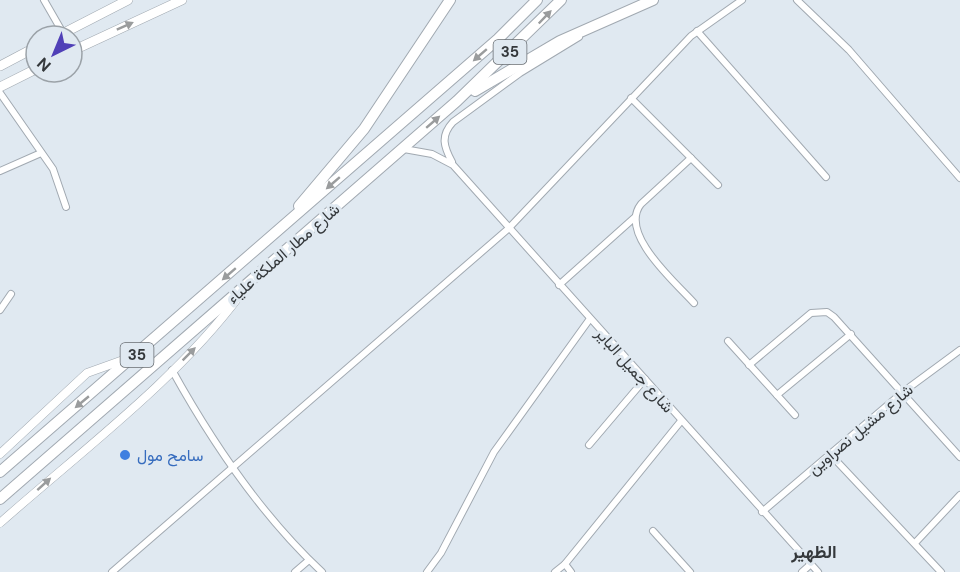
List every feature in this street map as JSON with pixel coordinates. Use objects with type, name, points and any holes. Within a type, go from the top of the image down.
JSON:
[{"type":"highway","points":[[273,236],[352,144],[450,0]]},
{"type":"highway","name":"شارع مطار الملكة علياء","points":[[0,472],[498,39],[537,0]]},
{"type":"highway","name":"شارع مطار الملكة علياء","points":[[0,499],[457,101],[561,0]]},
{"type":"highway","points":[[457,101],[589,27],[653,0]]},
{"type":"main road","points":[[81,24],[128,0]]},
{"type":"main road","points":[[84,45],[182,0]]},
{"type":"main road","points":[[0,66],[24,53]]},
{"type":"main road","points":[[0,87],[24,75]]},
{"type":"street","points":[[44,0],[55,24]]},
{"type":"street","points":[[112,572],[508,229],[697,31],[742,0]]},
{"type":"street","points":[[797,0],[849,51],[960,178]]},
{"type":"street","name":"شارع جميل الباير","points":[[589,27],[580,37],[513,78],[453,122],[446,133],[444,142],[453,165],[818,572]]},
{"type":"street","points":[[697,31],[826,177]]},
{"type":"street","points":[[0,93],[57,178],[66,207]]},
{"type":"street","points":[[631,98],[718,185]]},
{"type":"street","name":"شارع جميل الباير","points":[[402,149],[425,151],[453,165]]},
{"type":"street","points":[[0,171],[41,153]]},
{"type":"street","points":[[559,285],[634,218],[641,204],[691,158]]},
{"type":"street","points":[[634,218],[639,239],[694,303]]},
{"type":"street","points":[[0,523],[172,370],[217,324],[247,285]]},
{"type":"street","points":[[0,310],[11,294]]},
{"type":"street","points":[[749,365],[802,320],[817,311],[834,316],[960,457]]},
{"type":"street","points":[[427,572],[451,536],[494,452],[590,320]]},
{"type":"street","points":[[777,395],[851,334]]},
{"type":"street","points":[[729,340],[795,416]]},
{"type":"street","name":"شارع مشيل نصراوين","points":[[762,512],[903,392],[960,350]]},
{"type":"street","points":[[0,454],[87,373],[138,354]]},
{"type":"street","points":[[172,370],[232,468],[309,560],[322,572]]},
{"type":"street","points":[[589,446],[645,379]]},
{"type":"street","points":[[555,572],[565,564],[681,421]]},
{"type":"street","points":[[953,448],[960,444]]},
{"type":"street","points":[[829,453],[941,572]]},
{"type":"street","points":[[915,543],[960,495]]},
{"type":"street","points":[[653,531],[690,572]]},
{"type":"street","points":[[295,572],[309,560]]},
{"type":"street","points":[[565,564],[571,572]]},
{"type":"street","points":[[802,572],[811,564]]},
{"type":"place","name":"سامح مول","points":[[125,455]]},
{"type":"district","name":"الظهير","points":[[814,552]]}]
